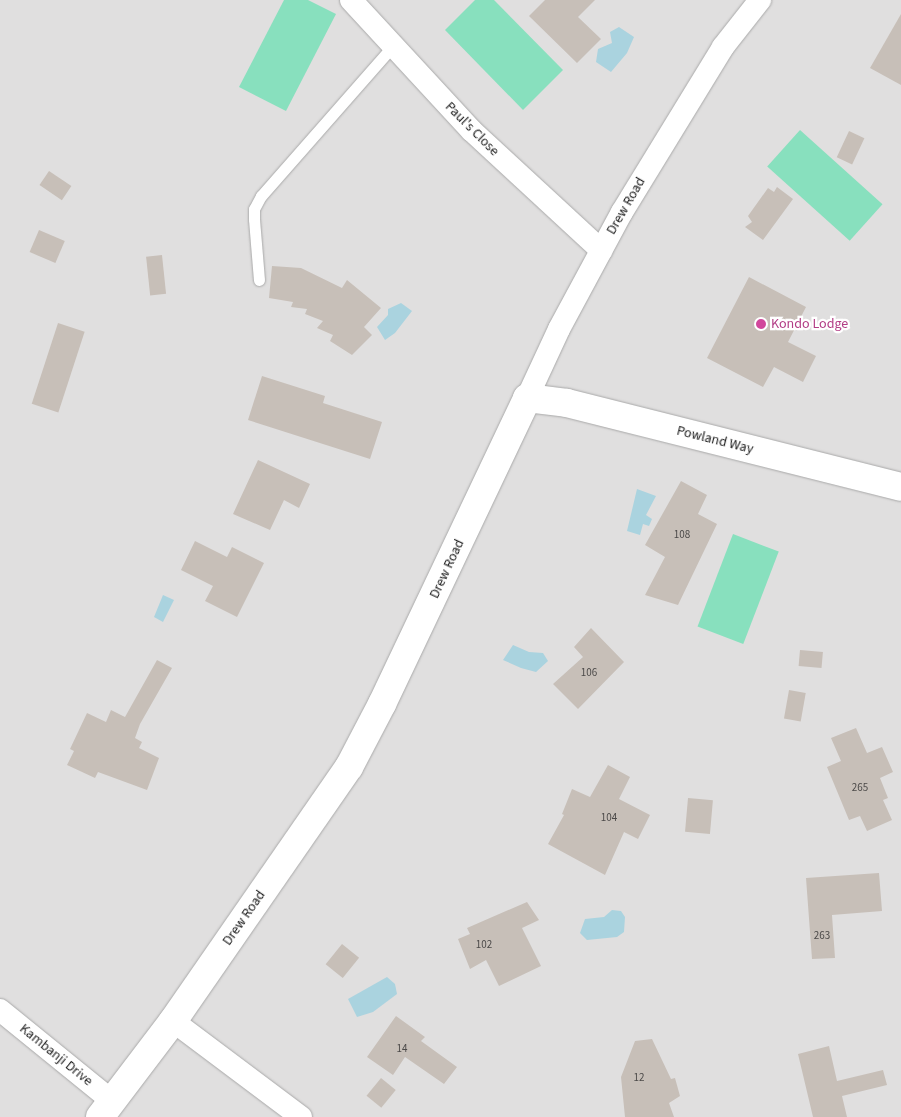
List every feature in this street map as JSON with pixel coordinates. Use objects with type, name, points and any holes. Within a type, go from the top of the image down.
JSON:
[{"type":"street","name":"Paul's Close","points":[[350,0],[472,131],[601,250]]},
{"type":"street","name":"Drew Road","points":[[106,1109],[172,1021],[349,767],[382,704],[527,398],[601,250],[723,47],[760,0]]},
{"type":"street","name":"Powland Way","points":[[527,398],[567,402],[901,486]]},
{"type":"street","name":"Kambanji Drive","points":[[0,1010],[106,1109]]},
{"type":"street","points":[[172,1021],[301,1117]]},
{"type":"lane","points":[[259,280],[254,209],[261,196],[393,46]]},
{"type":"shaded area","points":[[0,0],[901,0],[901,1117],[0,1117]]},
{"type":"green space","points":[[284,0],[308,0],[336,14],[286,111],[239,87]]},
{"type":"green space","points":[[475,0],[494,0],[563,70],[523,110],[445,30]]},
{"type":"green space","points":[[800,130],[882,204],[850,241],[767,166]]},
{"type":"green space","points":[[733,534],[779,552],[743,644],[698,626]]},
{"type":"water","points":[[619,27],[634,37],[627,53],[611,72],[596,62],[598,49],[612,43],[610,32]]},
{"type":"water","points":[[401,303],[412,311],[395,333],[385,340],[377,327],[388,315],[388,309]]},
{"type":"water","points":[[637,489],[656,496],[646,515],[652,519],[649,526],[643,524],[640,535],[627,531]]},
{"type":"water","points":[[163,595],[174,600],[163,622],[154,617]]},
{"type":"water","points":[[513,645],[529,652],[543,653],[548,661],[536,672],[503,660]]},
{"type":"water","points":[[612,910],[621,911],[625,917],[624,932],[617,937],[587,940],[580,933],[585,919],[604,917]]},
{"type":"water","points":[[387,977],[395,984],[397,994],[373,1012],[357,1017],[348,999]]},
{"type":"building","points":[[545,0],[595,0],[578,17],[601,39],[577,63],[529,16]]},
{"type":"building","points":[[901,14],[901,85],[870,68]]},
{"type":"building","points":[[849,131],[864,138],[852,164],[837,157]]},
{"type":"building","points":[[49,171],[71,186],[62,200],[39,185]]},
{"type":"building","points":[[777,187],[793,199],[763,240],[745,227],[752,222],[748,216],[768,188],[774,192]]},
{"type":"building","points":[[39,230],[65,241],[55,263],[30,252]]},
{"type":"building","points":[[162,255],[166,294],[150,295],[146,257]]},
{"type":"building","points":[[272,266],[301,268],[342,288],[347,280],[381,308],[364,327],[372,335],[352,355],[330,341],[333,335],[317,328],[323,321],[305,314],[307,309],[291,307],[293,302],[269,298]]},
{"type":"building","name":"Kondo Lodge","points":[[749,277],[806,307],[788,342],[816,356],[803,382],[774,367],[763,387],[707,358]]},
{"type":"building","points":[[58,323],[85,332],[58,412],[32,404]]},
{"type":"building","points":[[262,376],[325,396],[323,403],[382,422],[370,459],[248,420]]},
{"type":"building","points":[[258,460],[310,484],[299,508],[284,500],[270,530],[233,514]]},
{"type":"building","points":[[681,481],[707,495],[698,514],[717,524],[678,605],[645,595],[665,557],[645,545]]},
{"type":"building","points":[[195,541],[227,557],[232,547],[264,563],[237,617],[205,601],[213,586],[181,570]]},
{"type":"building","points":[[591,628],[624,662],[578,709],[553,684],[583,657],[574,647]]},
{"type":"building","points":[[800,650],[823,652],[822,668],[799,666]]},
{"type":"building","points":[[157,660],[172,668],[140,724],[135,738],[142,742],[139,748],[159,758],[147,790],[98,772],[95,778],[67,765],[74,751],[70,749],[87,713],[106,722],[111,710],[125,717]]},
{"type":"building","points":[[789,690],[806,693],[801,722],[784,719]]},
{"type":"building","points":[[856,728],[867,753],[882,747],[893,772],[880,778],[888,798],[883,800],[892,820],[867,831],[860,816],[849,820],[827,767],[841,761],[831,738]]},
{"type":"building","points":[[608,765],[630,777],[619,799],[650,815],[638,839],[624,832],[605,875],[548,844],[564,815],[562,814],[572,789],[590,797]]},
{"type":"building","points":[[688,798],[713,800],[710,834],[685,832]]},
{"type":"building","points":[[879,873],[882,911],[832,915],[835,958],[812,959],[806,878]]},
{"type":"building","points":[[527,902],[539,920],[522,928],[541,966],[499,986],[486,960],[470,969],[458,939],[470,934],[467,928]]},
{"type":"building","points":[[342,944],[359,958],[343,978],[326,964]]},
{"type":"building","points":[[396,1016],[425,1037],[421,1041],[457,1067],[444,1084],[405,1057],[393,1075],[367,1057]]},
{"type":"building","points":[[652,1039],[671,1079],[675,1078],[680,1096],[669,1103],[674,1117],[625,1117],[621,1077],[635,1041]]},
{"type":"building","points":[[829,1046],[837,1081],[883,1070],[887,1085],[842,1096],[847,1117],[813,1117],[798,1054]]},
{"type":"building","points":[[381,1078],[396,1090],[381,1108],[367,1096]]},
{"type":"place","name":"Kondo Lodge","points":[[761,324]]}]
